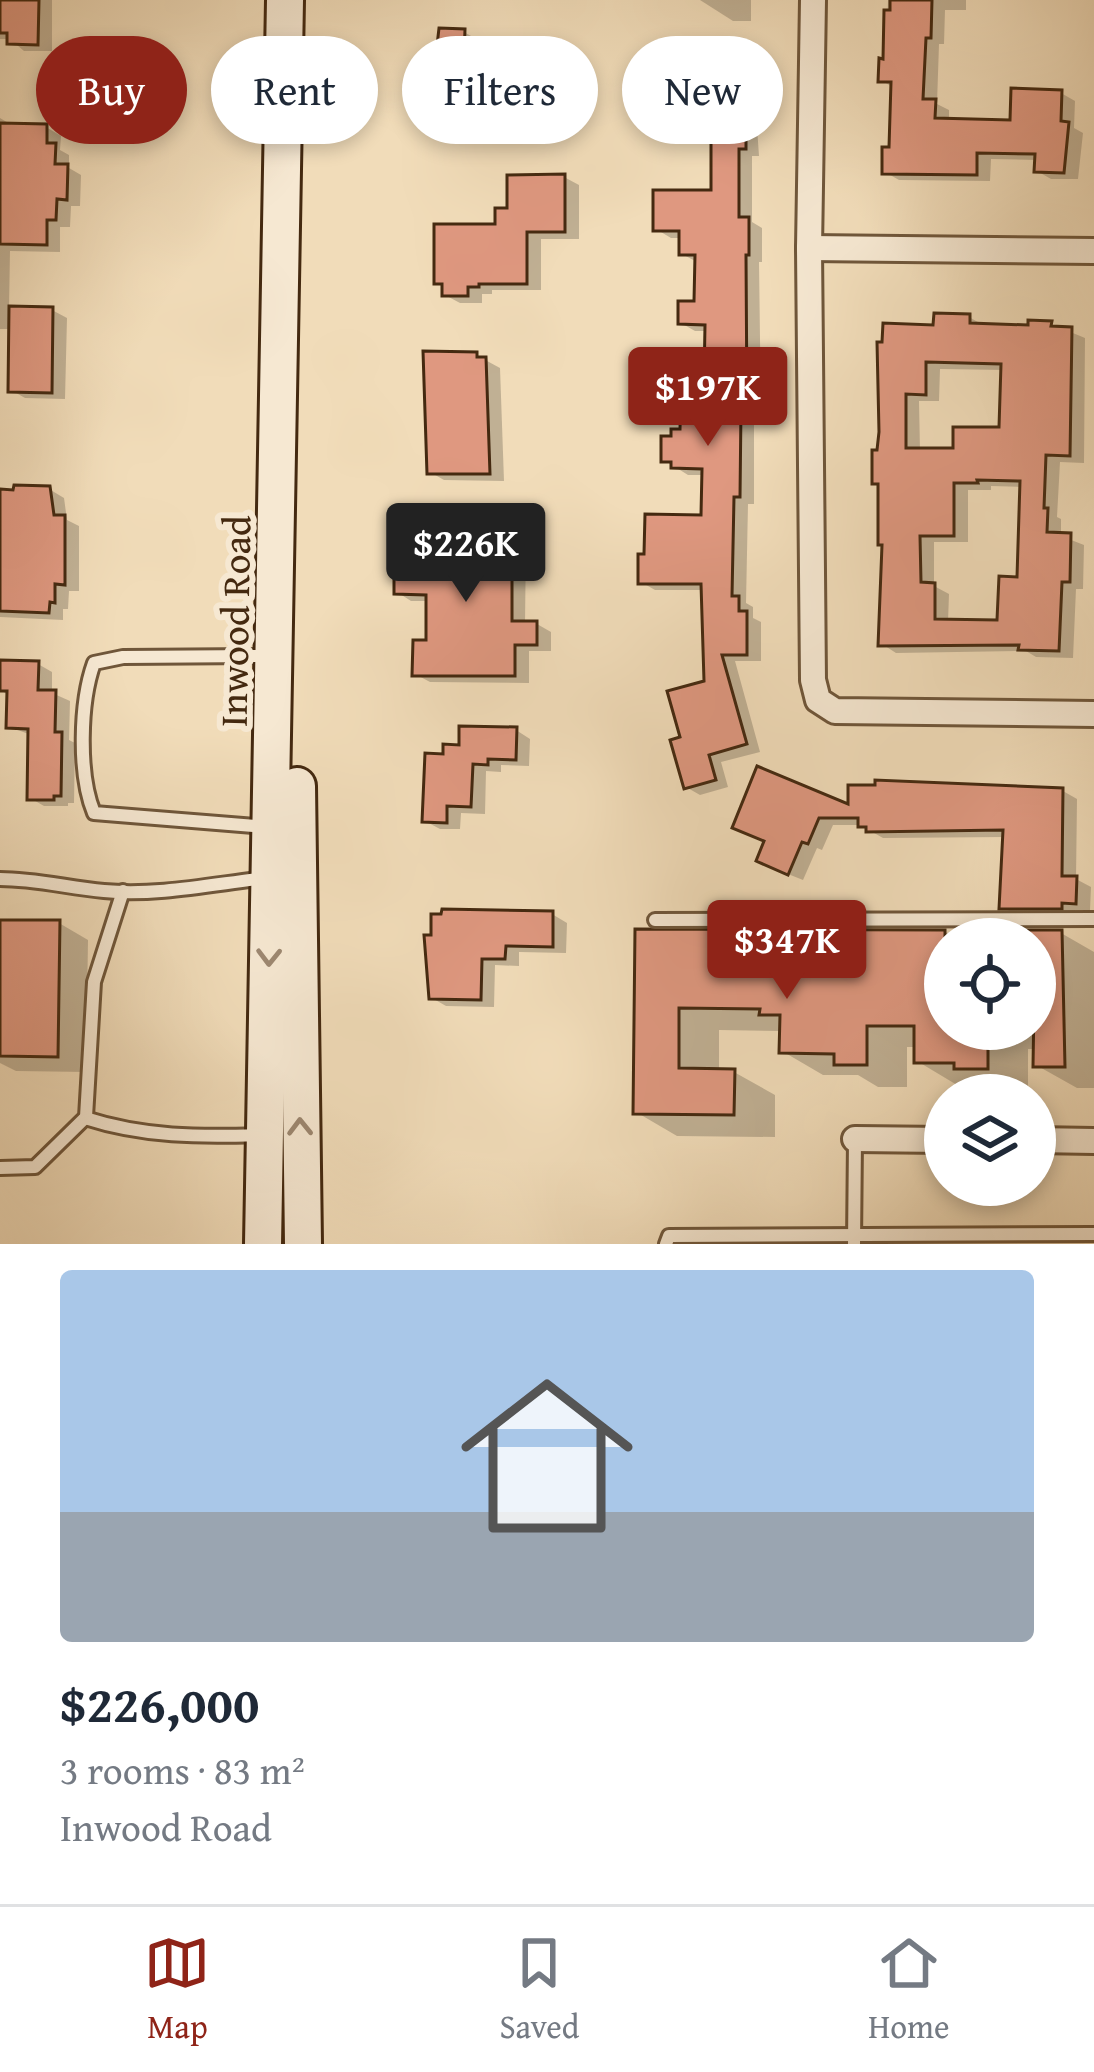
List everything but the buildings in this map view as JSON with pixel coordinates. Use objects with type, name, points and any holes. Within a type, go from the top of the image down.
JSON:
[{"type":"main road","name":"Inwood Road","points":[[285,0],[272,827],[284,878],[303,1244]]},
{"type":"main road","name":"Inwood Road","points":[[263,1244],[264,1135],[284,878],[307,0]]},
{"type":"street","points":[[813,0],[809,248],[813,680],[818,700],[835,711],[1094,714]]},
{"type":"street","points":[[809,248],[1094,250]]},
{"type":"street","points":[[855,1139],[924,1139]]},
{"type":"street","points":[[1056,1140],[1094,1141]]},
{"type":"lane","points":[[272,827],[94,813],[84,790],[86,688],[94,663],[123,657],[275,656]]},
{"type":"lane","points":[[0,879],[123,891],[284,878]]},
{"type":"lane","points":[[0,1168],[35,1168],[85,1118],[94,982],[123,891]]},
{"type":"lane","points":[[655,920],[1094,919]]},
{"type":"lane","points":[[85,1118],[121,1130],[185,1138],[264,1135]]},
{"type":"lane","points":[[855,1139],[855,1241]]},
{"type":"lane","points":[[666,1244],[669,1235],[855,1241],[1094,1234]]}]
